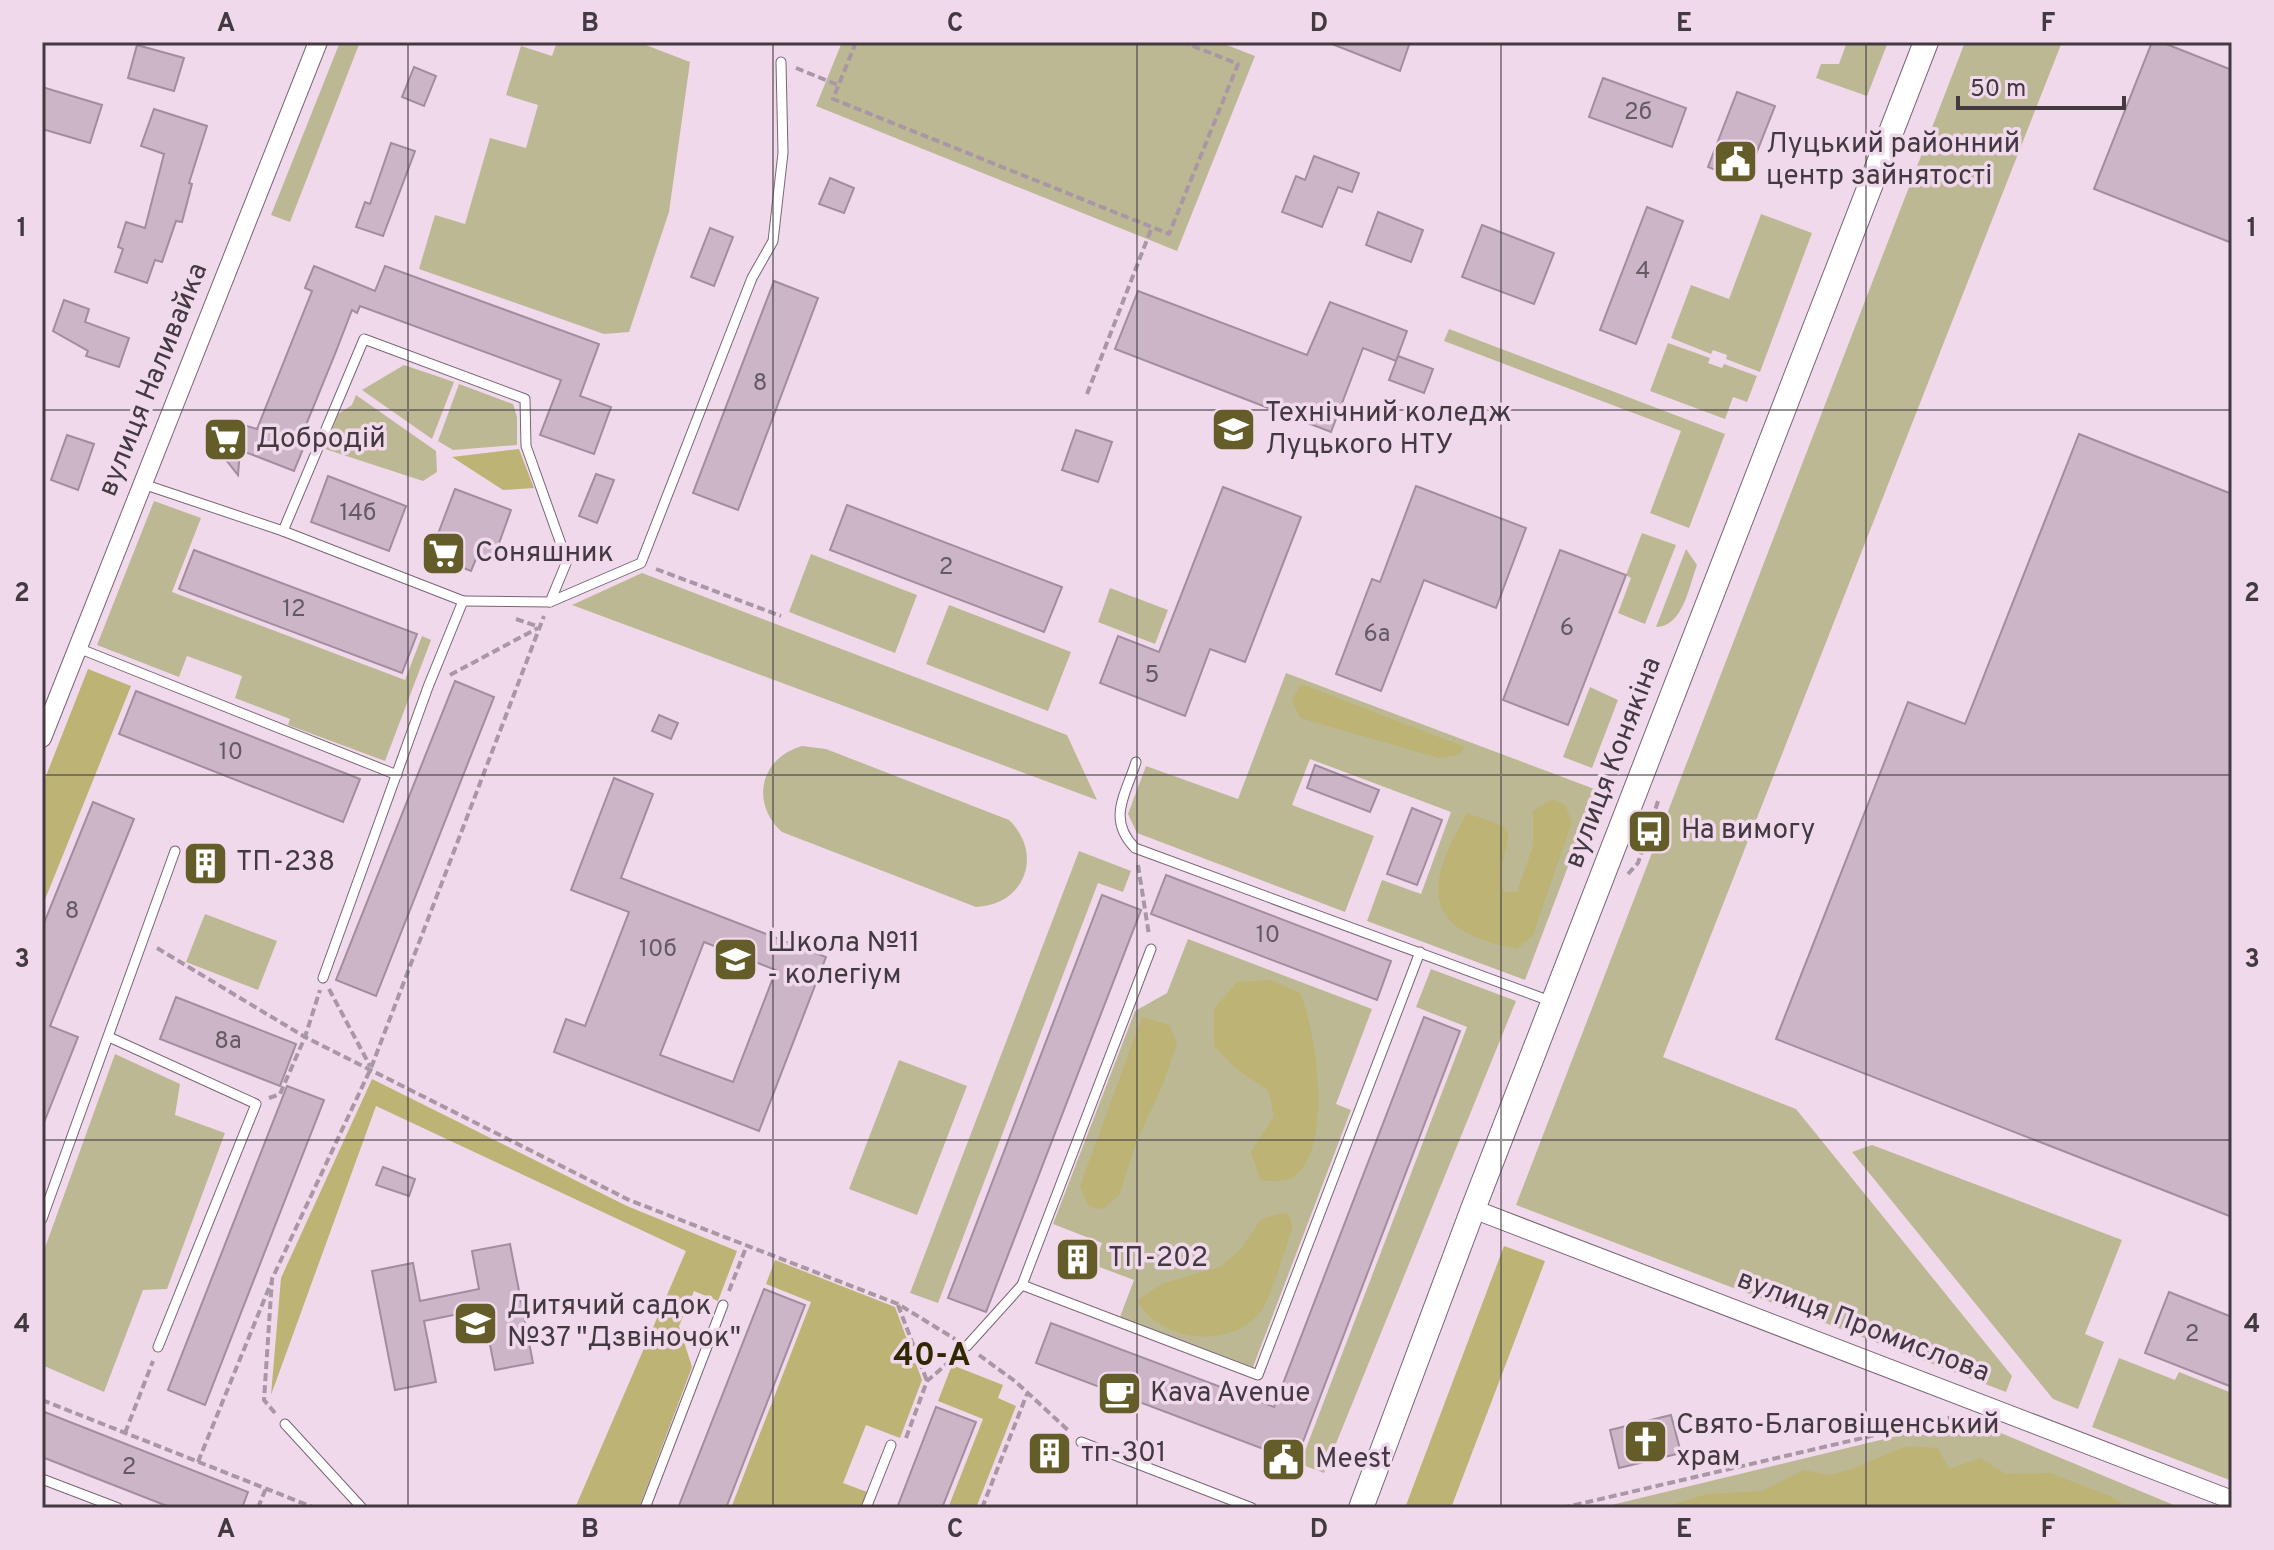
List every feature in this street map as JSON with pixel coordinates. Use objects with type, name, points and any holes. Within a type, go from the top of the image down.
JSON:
[{"type":"street","name":"вулиця Наливайка","points":[[42,738],[318,42]]},
{"type":"street","name":"вулиця Конякіна","points":[[1361,1508],[1473,1209],[1926,42]]},
{"type":"street","name":"вулиця Промислова","points":[[1473,1209],[2232,1500]]},
{"type":"lane","points":[[143,484],[283,531],[463,601],[550,602],[641,563],[752,278],[773,241],[783,153],[781,62]]},
{"type":"lane","points":[[283,531],[364,339],[525,399],[526,446],[567,561],[550,602]]},
{"type":"lane","points":[[323,978],[428,687],[463,601]]},
{"type":"lane","points":[[78,648],[397,775]]},
{"type":"lane","points":[[1136,762],[1118,817],[1122,835],[1135,848],[1554,1002]]},
{"type":"lane","points":[[42,1219],[47,1189],[109,1037],[175,851]]},
{"type":"lane","points":[[967,1346],[1022,1285],[1151,949]]},
{"type":"lane","points":[[1022,1285],[1258,1375],[1420,952]]},
{"type":"lane","points":[[109,1037],[256,1104],[158,1347]]},
{"type":"lane","points":[[645,1508],[723,1305]]},
{"type":"lane","points":[[285,1424],[362,1508]]},
{"type":"lane","points":[[1081,1442],[1252,1508]]},
{"type":"lane","points":[[866,1508],[891,1445]]},
{"type":"lane","points":[[42,1479],[118,1508]]},
{"type":"path","points":[[856,42],[833,99],[1169,234],[1238,64],[1183,42]]},
{"type":"path","points":[[781,62],[838,85]]},
{"type":"path","points":[[1087,394],[1152,227]]},
{"type":"path","points":[[641,563],[781,616]]},
{"type":"path","points":[[198,1462],[272,1279],[371,1068],[550,602]]},
{"type":"path","points":[[428,687],[540,627]]},
{"type":"path","points":[[1135,848],[1151,949]]},
{"type":"path","points":[[145,941],[305,1037],[629,1200],[898,1304],[967,1346],[1081,1442]]},
{"type":"path","points":[[323,978],[371,1068]]},
{"type":"path","points":[[256,1104],[280,1094],[305,1037],[323,978]]},
{"type":"path","points":[[723,1305],[747,1245]]},
{"type":"path","points":[[272,1279],[264,1400],[285,1424]]},
{"type":"path","points":[[898,1304],[927,1381]]},
{"type":"path","points":[[891,1445],[904,1443],[927,1381],[967,1346]]},
{"type":"path","points":[[125,1433],[158,1347]]},
{"type":"path","points":[[982,1508],[1027,1394]]},
{"type":"path","points":[[42,1400],[315,1508]]},
{"type":"path","points":[[1562,1508],[1994,1407]]},
{"type":"path","points":[[258,1508],[266,1488]]},
{"type":"shaded area","points":[[340,42],[360,42],[290,222],[271,215]]},
{"type":"shaded area","points":[[557,42],[638,42],[690,62],[669,212],[629,332],[604,334],[419,269],[435,215],[465,224],[490,138],[526,148],[538,105],[506,95],[521,46],[552,56]]},
{"type":"shaded area","points":[[842,42],[1219,42],[1255,56],[1177,251],[816,106]]},
{"type":"shaded area","points":[[1847,42],[1888,42],[1867,96],[1816,78],[1821,64],[1839,64]]},
{"type":"shaded area","points":[[1965,42],[2062,42],[1663,1057],[1796,1109],[2012,1376],[2006,1392],[1516,1205]]},
{"type":"shaded area","points":[[1761,214],[1812,233],[1760,372],[1726,359],[1727,355],[1713,350],[1711,354],[1671,338],[1691,285],[1729,299]]},
{"type":"shaded area","points":[[1449,329],[1725,434],[1689,528],[1650,513],[1681,431],[1444,341]]},
{"type":"shaded area","points":[[1668,343],[1710,358],[1708,363],[1722,368],[1724,364],[1757,376],[1747,402],[1733,397],[1725,419],[1650,391]]},
{"type":"shaded area","points":[[404,365],[454,382],[432,439],[362,390]]},
{"type":"shaded area","points":[[459,384],[513,404],[517,417],[517,445],[453,450],[438,441]]},
{"type":"shaded area","points":[[356,395],[436,451],[437,472],[423,481],[325,449],[338,414],[352,405]]},
{"type":"shaded area","points":[[519,449],[534,488],[503,490],[452,457]]},
{"type":"shaded area","points":[[154,501],[201,518],[172,592],[405,680],[422,636],[431,640],[385,761],[288,725],[290,719],[235,698],[242,676],[187,656],[179,677],[97,645]]},
{"type":"shaded area","points":[[1642,533],[1676,545],[1645,624],[1618,613],[1631,578],[1626,575]]},
{"type":"shaded area","points":[[1686,549],[1697,565],[1688,594],[1673,620],[1656,627]]},
{"type":"shaded area","points":[[811,554],[917,595],[895,653],[789,612]]},
{"type":"shaded area","points":[[642,573],[1067,735],[1097,800],[572,605]]},
{"type":"shaded area","points":[[1110,588],[1168,610],[1155,644],[1098,622]]},
{"type":"shaded area","points":[[949,605],[1071,652],[1048,711],[926,664]]},
{"type":"shaded area","points":[[88,669],[131,686],[42,907],[42,786]]},
{"type":"shaded area","points":[[1286,673],[1597,790],[1525,980],[1367,921],[1382,880],[1421,894],[1451,812],[1310,759],[1292,805],[1374,836],[1345,912],[1137,833],[1128,814],[1146,766],[1238,799]]},
{"type":"shaded area","points":[[1301,684],[1465,747],[1458,755],[1439,758],[1300,718],[1292,700]]},
{"type":"shaded area","points":[[1590,687],[1618,700],[1592,768],[1563,757]]},
{"type":"shaded area","points":[[802,746],[826,749],[1009,820],[1020,833],[1026,848],[1024,876],[1017,888],[993,904],[976,907],[782,832],[766,808],[764,783],[777,760]]},
{"type":"shaded area","points":[[1552,799],[1565,805],[1572,822],[1533,935],[1517,949],[1463,931],[1448,918],[1440,903],[1438,885],[1443,864],[1467,813],[1501,825],[1508,831],[1501,869],[1502,884],[1504,892],[1517,892],[1533,846],[1533,811]]},
{"type":"shaded area","points":[[1079,851],[1131,871],[1123,892],[1098,883],[938,1303],[910,1293]]},
{"type":"shaded area","points":[[205,914],[277,941],[258,990],[186,962]]},
{"type":"shaded area","points":[[1188,939],[1372,1009],[1336,1104],[1351,1110],[1253,1367],[1120,1317],[1134,1280],[1094,1265],[1102,1243],[1053,1224],[1135,1011],[1167,993]]},
{"type":"shaded area","points":[[1431,969],[1516,1001],[1324,1473],[1300,1464],[1467,1027],[1416,1007]]},
{"type":"shaded area","points":[[1271,980],[1300,993],[1306,1011],[1316,1062],[1317,1118],[1313,1144],[1305,1164],[1289,1180],[1261,1181],[1251,1152],[1274,1116],[1268,1090],[1236,1069],[1214,1046],[1214,1009],[1237,982]]},
{"type":"shaded area","points":[[1142,1017],[1169,1025],[1177,1043],[1163,1084],[1135,1145],[1120,1194],[1103,1209],[1089,1207],[1080,1186]]},
{"type":"shaded area","points":[[115,1054],[180,1084],[175,1115],[225,1133],[167,1289],[143,1290],[104,1392],[42,1365],[42,1256]]},
{"type":"shaded area","points":[[899,1060],[967,1086],[917,1215],[849,1189]]},
{"type":"shaded area","points":[[372,1079],[627,1206],[737,1251],[718,1301],[694,1291],[679,1326],[692,1367],[639,1508],[575,1508],[686,1251],[376,1106],[271,1395],[281,1278]]},
{"type":"shaded area","points":[[1872,1145],[2122,1240],[2085,1334],[2104,1342],[2078,1409],[2053,1399],[1852,1152]]},
{"type":"shaded area","points":[[1287,1212],[1293,1227],[1273,1286],[1259,1314],[1246,1325],[1230,1333],[1195,1336],[1161,1325],[1137,1301],[1161,1284],[1220,1267],[1242,1248],[1261,1219]]},
{"type":"shaded area","points":[[1504,1246],[1545,1261],[1451,1508],[1405,1508]]},
{"type":"shaded area","points":[[775,1260],[895,1307],[922,1380],[900,1438],[866,1425],[843,1483],[867,1492],[861,1508],[731,1508],[811,1302],[766,1284]]},
{"type":"shaded area","points":[[2119,1358],[2175,1380],[2179,1372],[2232,1393],[2232,1481],[2092,1427]]},
{"type":"shaded area","points":[[952,1365],[1003,1385],[998,1398],[1016,1406],[976,1508],[948,1508],[983,1419],[938,1401]]},
{"type":"shaded area","points":[[1967,1419],[2181,1508],[1599,1508]]},
{"type":"shaded area","points":[[1906,1446],[1938,1448],[1949,1469],[1980,1458],[2006,1474],[2050,1473],[2112,1497],[2129,1508],[1662,1508],[1707,1494],[1762,1491],[1804,1470],[1829,1475],[1852,1469]]},
{"type":"building","points":[[1327,42],[1410,42],[1400,71]]},
{"type":"building","points":[[2152,42],[2161,42],[2232,70],[2232,243],[2094,189]]},
{"type":"building","points":[[137,45],[184,58],[174,91],[128,78]]},
{"type":"building","points":[[414,67],[436,76],[424,106],[402,97]]},
{"type":"building","points":[[1603,78],[1686,108],[1672,147],[1589,117]]},
{"type":"building","points":[[42,87],[102,105],[90,143],[42,129]]},
{"type":"building","points":[[1737,92],[1775,106],[1745,182],[1708,167]]},
{"type":"building","points":[[154,109],[207,126],[189,183],[192,184],[182,222],[176,221],[162,262],[155,260],[147,283],[115,272],[123,249],[118,247],[126,222],[145,228],[164,154],[141,146]]},
{"type":"building","points":[[391,143],[415,151],[383,236],[356,227],[365,202],[370,204]]},
{"type":"building","points":[[1314,156],[1359,173],[1352,192],[1338,187],[1322,227],[1282,212],[1296,176],[1305,180]]},
{"type":"building","points":[[830,178],[854,188],[844,213],[819,204]]},
{"type":"building","points":[[1647,207],[1683,221],[1636,344],[1600,330]]},
{"type":"building","points":[[1378,212],[1423,230],[1411,262],[1366,245]]},
{"type":"building","points":[[1482,225],[1554,253],[1534,304],[1462,277]]},
{"type":"building","points":[[710,228],[733,237],[714,286],[691,277]]},
{"type":"building","points":[[314,266],[375,291],[385,266],[599,344],[580,396],[611,407],[594,454],[540,435],[561,380],[360,306],[357,313],[352,310],[299,442],[305,444],[294,471],[240,450],[238,475],[216,447],[227,420],[257,429],[312,291],[305,288]]},
{"type":"building","points":[[774,281],[818,298],[738,510],[693,493]]},
{"type":"building","points":[[1138,291],[1307,355],[1330,302],[1407,331],[1396,361],[1363,348],[1331,432],[1115,349]]},
{"type":"building","points":[[64,300],[89,309],[85,322],[129,338],[119,367],[86,356],[88,351],[53,331]]},
{"type":"building","points":[[1398,356],[1433,369],[1424,393],[1389,380]]},
{"type":"building","points":[[1076,430],[1112,442],[1098,482],[1062,470]]},
{"type":"building","points":[[2079,434],[2232,494],[2232,1217],[1776,1039],[1908,702],[1965,724]]},
{"type":"building","points":[[67,435],[94,444],[78,490],[51,480]]},
{"type":"building","points":[[596,474],[614,480],[597,523],[579,516]]},
{"type":"building","points":[[328,476],[406,506],[389,551],[311,522]]},
{"type":"building","points":[[1416,486],[1526,528],[1496,608],[1424,580],[1381,691],[1336,674],[1372,579],[1380,582]]},
{"type":"building","points":[[1223,487],[1301,517],[1245,662],[1210,649],[1185,716],[1100,683],[1118,636],[1159,652]]},
{"type":"building","points":[[455,489],[511,510],[493,560],[478,554],[471,571],[430,555]]},
{"type":"building","points":[[847,505],[1062,587],[1044,632],[830,550]]},
{"type":"building","points":[[194,550],[417,634],[402,673],[179,589]]},
{"type":"building","points":[[1560,550],[1626,575],[1568,725],[1503,700]]},
{"type":"building","points":[[455,681],[494,697],[376,996],[336,980]]},
{"type":"building","points":[[136,691],[360,779],[343,822],[119,734]]},
{"type":"building","points":[[659,715],[678,723],[671,739],[652,731]]},
{"type":"building","points":[[1315,765],[1379,790],[1370,812],[1307,788]]},
{"type":"building","points":[[614,778],[653,794],[621,878],[826,957],[759,1131],[554,1052],[566,1019],[585,1026],[629,912],[571,890]],"holes":[[[704,942],[776,970],[733,1082],[660,1055]]]},
{"type":"building","points":[[93,802],[134,819],[50,1026],[78,1037],[43,1125],[42,928]]},
{"type":"building","points":[[1412,808],[1442,820],[1417,885],[1387,874]]},
{"type":"building","name":"ТП-238","points":[[198,843],[225,854],[213,883],[186,872]]},
{"type":"building","points":[[1166,875],[1391,961],[1377,1000],[1151,914]]},
{"type":"building","points":[[1102,895],[1141,910],[986,1312],[948,1298]]},
{"type":"building","points":[[176,997],[296,1044],[280,1086],[160,1039]]},
{"type":"building","points":[[1424,1017],[1460,1031],[1291,1473],[1264,1463],[1269,1451],[1036,1363],[1051,1323],[1274,1407]]},
{"type":"building","points":[[287,1086],[324,1100],[205,1405],[168,1390]]},
{"type":"building","points":[[383,1167],[415,1179],[409,1196],[376,1185]]},
{"type":"building","name":"ТП-202","points":[[1074,1239],[1091,1246],[1079,1279],[1062,1272]]},
{"type":"building","points":[[510,1244],[533,1363],[495,1370],[483,1309],[424,1321],[436,1382],[395,1390],[372,1271],[413,1263],[420,1301],[479,1289],[472,1251]]},
{"type":"building","points":[[764,1289],[805,1305],[726,1508],[678,1508]]},
{"type":"building","points":[[2169,1292],[2232,1317],[2232,1387],[2145,1353]]},
{"type":"building","points":[[936,1407],[976,1422],[942,1508],[897,1508]]},
{"type":"building","points":[[42,1411],[248,1492],[242,1508],[172,1508],[42,1457]]},
{"type":"building","name":"Свято-Благовіщенський храм","points":[[1671,1415],[1681,1453],[1619,1468],[1610,1430]]},
{"type":"building","name":"тп-301","points":[[1047,1436],[1065,1443],[1054,1472],[1036,1465]]},
{"type":"place","name":"Луцький районний центр зайнятості","points":[[1735,161]]},
{"type":"place","name":"Технічний коледж Луцького НТУ","points":[[1234,430]]},
{"type":"place","name":"Добродій","points":[[225,440]]},
{"type":"place","name":"Соняшник","points":[[444,554]]},
{"type":"place","name":"На вимогу","points":[[1650,831]]},
{"type":"place","name":"ТП-238","points":[[205,863]]},
{"type":"place","name":"Школа №11 - колегіум","points":[[736,960]]},
{"type":"place","name":"ТП-202","points":[[1077,1259]]},
{"type":"place","name":"Дитячий садок №37 \"Дзвіночок\"","points":[[476,1323]]},
{"type":"place","name":"Kava Avenue","points":[[1119,1394]]},
{"type":"place","name":"Свято-Благовіщенський храм","points":[[1645,1442]]},
{"type":"place","name":"тп-301","points":[[1050,1454]]},
{"type":"place","name":"Meest","points":[[1284,1460]]},
{"type":"district","name":"40-А","points":[[932,1357]]}]
